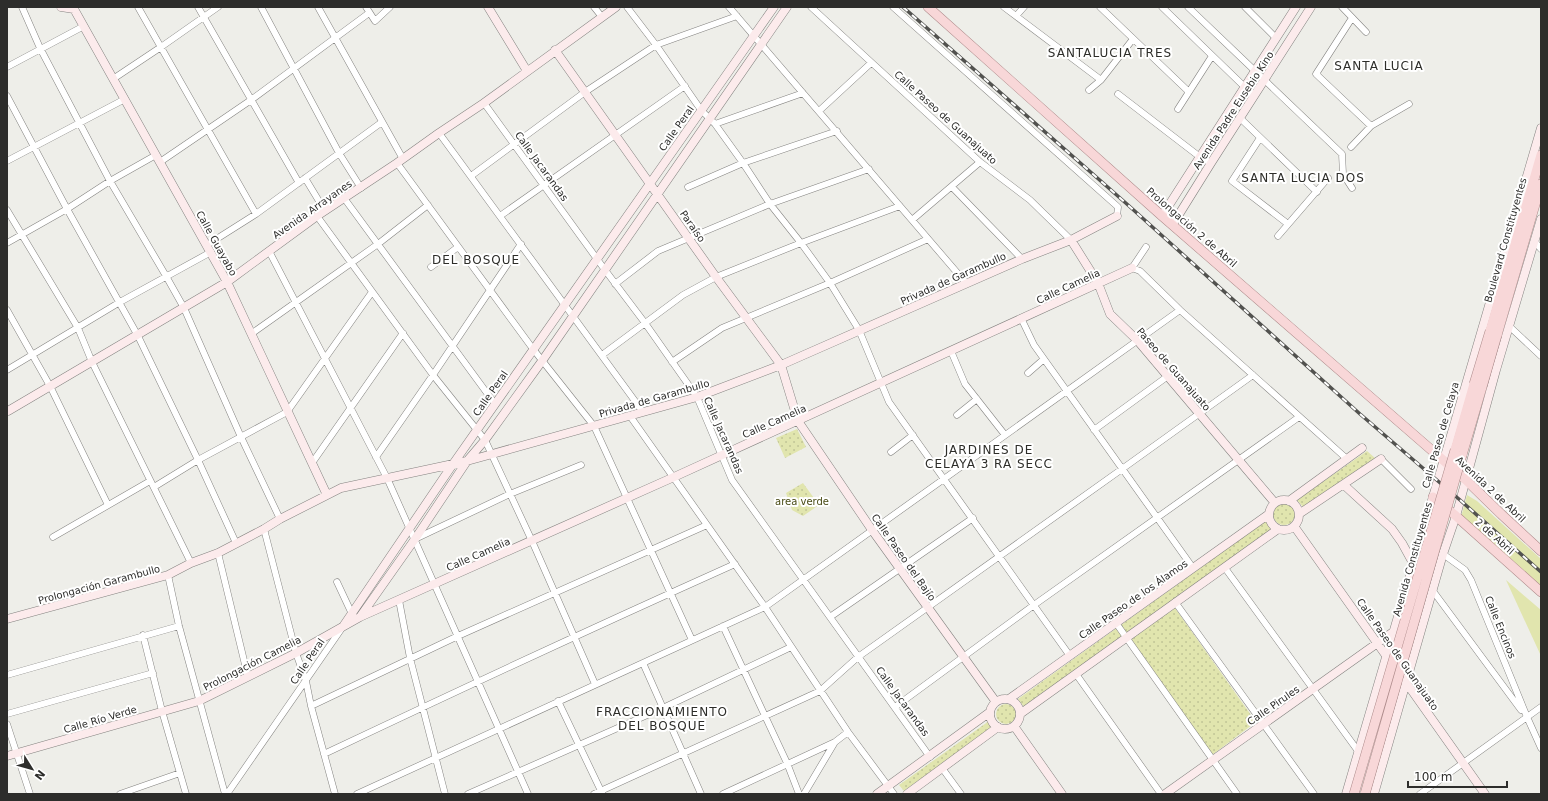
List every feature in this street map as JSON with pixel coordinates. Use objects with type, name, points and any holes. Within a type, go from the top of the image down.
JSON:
[{"type":"main road","points":[[61,7],[76,8]]},
{"type":"main road","points":[[488,7],[527,71]]},
{"type":"main road","name":"Avenida Arrayanes","points":[[8,411],[138,336],[227,282],[317,216],[361,188],[484,103],[616,7]]},
{"type":"main road","name":"Calle Peral","points":[[356,615],[409,530],[453,464],[774,7]]},
{"type":"main road","name":"Calle Peral","points":[[342,628],[356,615],[415,538],[467,461],[485,440],[542,361],[658,193],[712,121],[761,43],[787,7]]},
{"type":"main road","name":"Prolongación 2 de Abril","points":[[928,7],[1162,216],[1444,460]]},
{"type":"main road","name":"Avenida Padre Eusebio Kino","points":[[1162,216],[1296,7]]},
{"type":"main road","name":"Avenida Padre Eusebio Kino","points":[[1173,224],[1311,7]]},
{"type":"main road","name":"Calle Guayabo","points":[[76,8],[84,26],[227,282],[326,495]]},
{"type":"main road","name":"Paraíso","points":[[555,50],[658,193],[716,277],[781,365],[798,421]]},
{"type":"main road","name":"Calle Paseo de Celaya","points":[[1374,794],[1404,694],[1443,554],[1456,516],[1496,370],[1493,334],[1541,128]]},
{"type":"main road","name":"Boulevard Constituyentes","points":[[1493,334],[1541,155]]},
{"type":"main road","name":"Boulevard Constituyentes","points":[[1493,334],[1541,184]]},
{"type":"main road","name":"Privada de Garambullo","points":[[280,519],[341,488],[467,461],[697,397],[781,365],[1022,259],[1071,240],[1117,216]]},
{"type":"main road","name":"Calle Paseo de Celaya","points":[[1346,794],[1472,362],[1493,334],[1509,326],[1541,219]]},
{"type":"main road","name":"Paseo de Guanajuato","points":[[1071,240],[1098,283],[1110,314],[1137,340],[1275,503]]},
{"type":"main road","name":"Calle Camelia","points":[[399,600],[628,498],[1132,268]]},
{"type":"main road","name":"Avenida Constituyentes","points":[[1365,794],[1493,334]]},
{"type":"main road","points":[[1472,362],[1476,358],[1487,359],[1494,365],[1496,370]]},
{"type":"main road","name":"Calle Paseo del Bajío","points":[[798,421],[872,530],[996,702]]},
{"type":"main road","points":[[1449,441],[1452,450],[1458,456],[1466,460],[1472,459]]},
{"type":"main road","points":[[1289,501],[1362,448]]},
{"type":"main road","name":"Avenida Constituyentes","points":[[1354,794],[1459,453]]},
{"type":"main road","points":[[1299,514],[1381,459]]},
{"type":"main road","name":"Avenida 2 de Abril","points":[[1444,460],[1501,514],[1540,548]]},
{"type":"main road","points":[[1344,485],[1392,529],[1413,563]]},
{"type":"main road","name":"2 de Abril","points":[[1433,497],[1541,592]]},
{"type":"main road","points":[[1282,500],[1289,501],[1298,508],[1298,521],[1294,526],[1286,530],[1278,529],[1271,523],[1269,514],[1271,508],[1275,503],[1282,500]]},
{"type":"main road","name":"Calle Paseo de los Álamos","points":[[1009,699],[1269,514]]},
{"type":"main road","name":"Prolongación Garambullo","points":[[7,619],[168,575],[191,562],[218,553],[280,519]]},
{"type":"main road","name":"Calle Paseo de Guanajuato","points":[[1294,526],[1485,794]]},
{"type":"main road","points":[[1020,714],[1278,529]]},
{"type":"main road","points":[[1402,543],[1418,546],[1424,541],[1433,543],[1443,554]]},
{"type":"main road","points":[[356,615],[399,600]]},
{"type":"main road","name":"Prolongación Camelia","points":[[199,701],[296,653],[342,628]]},
{"type":"main road","points":[[1393,634],[1396,642],[1402,646],[1411,648],[1417,646]]},
{"type":"main road","name":"Calle Pirules","points":[[1165,794],[1378,643],[1393,634]]},
{"type":"main road","points":[[1404,694],[1412,692]]},
{"type":"main road","points":[[877,794],[990,712],[996,702],[1002,699],[1009,699],[1015,702],[1019,708],[1020,714],[1018,721],[1014,726],[1006,729],[998,727],[992,721],[990,712]]},
{"type":"main road","name":"Calle Río Verde","points":[[7,756],[199,701]]},
{"type":"main road","points":[[1014,726],[1062,794]]},
{"type":"main road","points":[[907,794],[998,727]]},
{"type":"street","points":[[22,7],[40,48],[110,181],[184,308],[241,437],[280,519]]},
{"type":"street","points":[[138,7],[256,214]]},
{"type":"street","points":[[198,7],[298,183]]},
{"type":"street","points":[[114,79],[218,7]]},
{"type":"street","points":[[261,7],[339,153],[361,188]]},
{"type":"street","points":[[318,7],[382,122],[400,161],[428,205],[542,361],[594,426],[692,640]]},
{"type":"street","points":[[160,162],[251,100],[335,38],[368,10],[375,21],[390,7]]},
{"type":"street","points":[[594,7],[602,17]]},
{"type":"street","points":[[627,7],[656,45],[701,110],[712,121],[743,163],[770,204],[801,243],[830,284],[859,330],[890,402],[1070,656]]},
{"type":"street","points":[[729,7],[966,284]]},
{"type":"street","name":"Calle Paseo de Guanajuato","points":[[811,7],[980,162],[1030,200],[1071,240]]},
{"type":"street","points":[[893,7],[1118,207],[1117,216]]},
{"type":"street","points":[[1004,7],[1101,80]]},
{"type":"street","points":[[1016,16],[1024,7]]},
{"type":"street","points":[[1100,7],[1188,92]]},
{"type":"street","points":[[1162,7],[1254,96]]},
{"type":"street","points":[[1188,7],[1342,154],[1343,174],[1352,188]]},
{"type":"street","points":[[1244,7],[1276,38]]},
{"type":"street","points":[[1342,7],[1366,32]]},
{"type":"street","points":[[471,176],[585,92],[656,45],[737,16]]},
{"type":"street","points":[[1352,18],[1316,74],[1371,126]]},
{"type":"street","points":[[7,66],[84,26]]},
{"type":"street","points":[[1089,90],[1101,80],[1133,39]]},
{"type":"street","points":[[1178,110],[1212,56]]},
{"type":"street","points":[[819,112],[871,63]]},
{"type":"street","points":[[500,216],[685,86]]},
{"type":"street","points":[[712,121],[803,93]]},
{"type":"street","points":[[1118,94],[1200,157],[1211,163]]},
{"type":"street","points":[[7,96],[67,209],[138,336],[236,543]]},
{"type":"street","points":[[7,161],[125,99]]},
{"type":"street","name":"Calle Jacarandas","points":[[484,103],[596,259],[645,323],[697,397],[732,480],[930,757]]},
{"type":"street","points":[[1351,147],[1371,126],[1409,104]]},
{"type":"street","points":[[1240,118],[1317,192]]},
{"type":"street","points":[[7,370],[209,249],[382,122]]},
{"type":"street","points":[[688,187],[743,163],[837,132]]},
{"type":"street","points":[[439,133],[643,412]]},
{"type":"street","points":[[1260,138],[1232,181],[1288,224]]},
{"type":"street","points":[[7,243],[67,209],[110,181],[156,155]]},
{"type":"street","points":[[912,220],[980,162]]},
{"type":"street","points":[[615,284],[658,252],[770,204],[869,169]]},
{"type":"street","points":[[305,178],[325,211]]},
{"type":"street","points":[[1278,236],[1328,178]]},
{"type":"street","name":"Privada de Garambullo","points":[[952,187],[1022,259]]},
{"type":"street","points":[[344,198],[495,404]]},
{"type":"street","points":[[251,334],[378,244],[428,205]]},
{"type":"street","points":[[602,355],[683,295],[716,277],[900,206]]},
{"type":"street","points":[[7,210],[78,328],[92,362],[191,562]]},
{"type":"street","points":[[317,216],[433,375],[485,440],[532,541],[595,684]]},
{"type":"street","points":[[672,362],[722,328],[830,284],[928,239]]},
{"type":"street","points":[[1534,242],[1541,249]]},
{"type":"street","points":[[376,457],[521,244]]},
{"type":"street","points":[[431,267],[458,247]]},
{"type":"street","points":[[1146,247],[1132,268],[1140,271],[1180,310],[1347,460]]},
{"type":"street","points":[[269,251],[387,478],[528,794]]},
{"type":"street","points":[[154,487],[198,460],[287,412],[372,292]]},
{"type":"street","points":[[7,310],[50,386],[108,505]]},
{"type":"street","points":[[358,794],[765,607],[1180,310]]},
{"type":"street","points":[[1021,318],[1034,345],[1193,568]]},
{"type":"street","points":[[1509,326],[1541,356]]},
{"type":"street","points":[[312,463],[350,407],[403,334]]},
{"type":"street","points":[[951,350],[965,384],[1005,435]]},
{"type":"street","points":[[1028,373],[1044,359]]},
{"type":"street","points":[[594,794],[602,792],[820,691],[858,656],[1122,469],[1253,374]]},
{"type":"street","points":[[1094,430],[1168,376]]},
{"type":"street","points":[[957,415],[977,399]]},
{"type":"street","points":[[630,416],[765,607],[848,732],[894,794]]},
{"type":"street","points":[[895,707],[1034,605],[1299,417]]},
{"type":"street","points":[[891,452],[914,435]]},
{"type":"street","points":[[1381,459],[1411,489]]},
{"type":"street","points":[[415,538],[510,494],[581,465]]},
{"type":"street","points":[[53,537],[150,481]]},
{"type":"street","points":[[830,617],[973,518]]},
{"type":"street","points":[[311,706],[458,636],[707,525]]},
{"type":"street","points":[[264,529],[296,653],[306,681],[311,706],[335,794]]},
{"type":"street","points":[[218,553],[248,677]]},
{"type":"street","name":"Calle Encinos","points":[[1443,554],[1465,570],[1471,580],[1541,748]]},
{"type":"street","points":[[324,754],[478,681],[735,564]]},
{"type":"street","points":[[1224,568],[1358,752]]},
{"type":"street","points":[[168,575],[179,626],[226,794]]},
{"type":"street","points":[[337,582],[356,615]]},
{"type":"street","name":"Calle Encinos","points":[[1433,591],[1527,717]]},
{"type":"street","points":[[399,600],[410,658],[434,758],[445,794]]},
{"type":"street","points":[[1175,602],[1314,794]]},
{"type":"street","points":[[1116,623],[1237,794]]},
{"type":"street","points":[[7,674],[179,626]]},
{"type":"street","points":[[723,626],[787,763],[799,794]]},
{"type":"street","name":"Calle Peral","points":[[226,794],[342,628]]},
{"type":"street","points":[[143,635],[162,711],[186,794]]},
{"type":"street","points":[[468,794],[663,708],[791,647]]},
{"type":"street","points":[[643,663],[701,794]]},
{"type":"street","points":[[7,714],[153,673]]},
{"type":"street","points":[[1076,674],[1161,794]]},
{"type":"street","points":[[558,701],[602,792]]},
{"type":"street","points":[[1420,794],[1541,707]]},
{"type":"street","points":[[7,724],[30,794]]},
{"type":"street","points":[[723,794],[835,742],[848,732]]},
{"type":"street","points":[[804,794],[835,742]]},
{"type":"street","points":[[942,768],[961,794]]},
{"type":"street","points":[[120,794],[180,773]]},
{"type":"green space","points":[[797,429],[806,447],[785,458],[776,438]]},
{"type":"green space","points":[[1367,451],[1375,458],[1303,507],[1297,500]]},
{"type":"green space","name":"area verde","points":[[803,483],[819,505],[803,516],[792,510],[786,493]]},
{"type":"green space","points":[[1467,495],[1477,501],[1541,559],[1541,589],[1461,517]]},
{"type":"green space","points":[[1284,503],[1292,506],[1295,514],[1292,522],[1284,525],[1276,522],[1273,514],[1276,506]]},
{"type":"green space","points":[[1267,520],[1269,525],[1273,528],[1025,708],[1018,699]]},
{"type":"green space","points":[[1506,580],[1541,610],[1541,656]]},
{"type":"green space","points":[[1175,608],[1256,722],[1212,755],[1131,639]]},
{"type":"green space","points":[[1002,704],[1010,704],[1016,710],[1016,718],[1010,724],[1002,724],[996,718],[996,710]]},
{"type":"green space","points":[[989,721],[993,727],[904,791],[899,785]]},
{"type":"railway","points":[[903,7],[1128,205],[1360,414],[1541,572]]},
{"type":"district","name":"SANTALUCIA TRES","points":[[1110,53]]},
{"type":"district","name":"SANTA LUCIA","points":[[1379,66]]},
{"type":"district","name":"SANTA LUCIA DOS","points":[[1303,178]]},
{"type":"district","name":"DEL BOSQUE","points":[[476,260]]},
{"type":"district","name":"JARDINES DE CELAYA 3 RA SECC","points":[[989,457]]},
{"type":"district","name":"FRACCIONAMIENTO DEL BOSQUE","points":[[662,719]]}]
